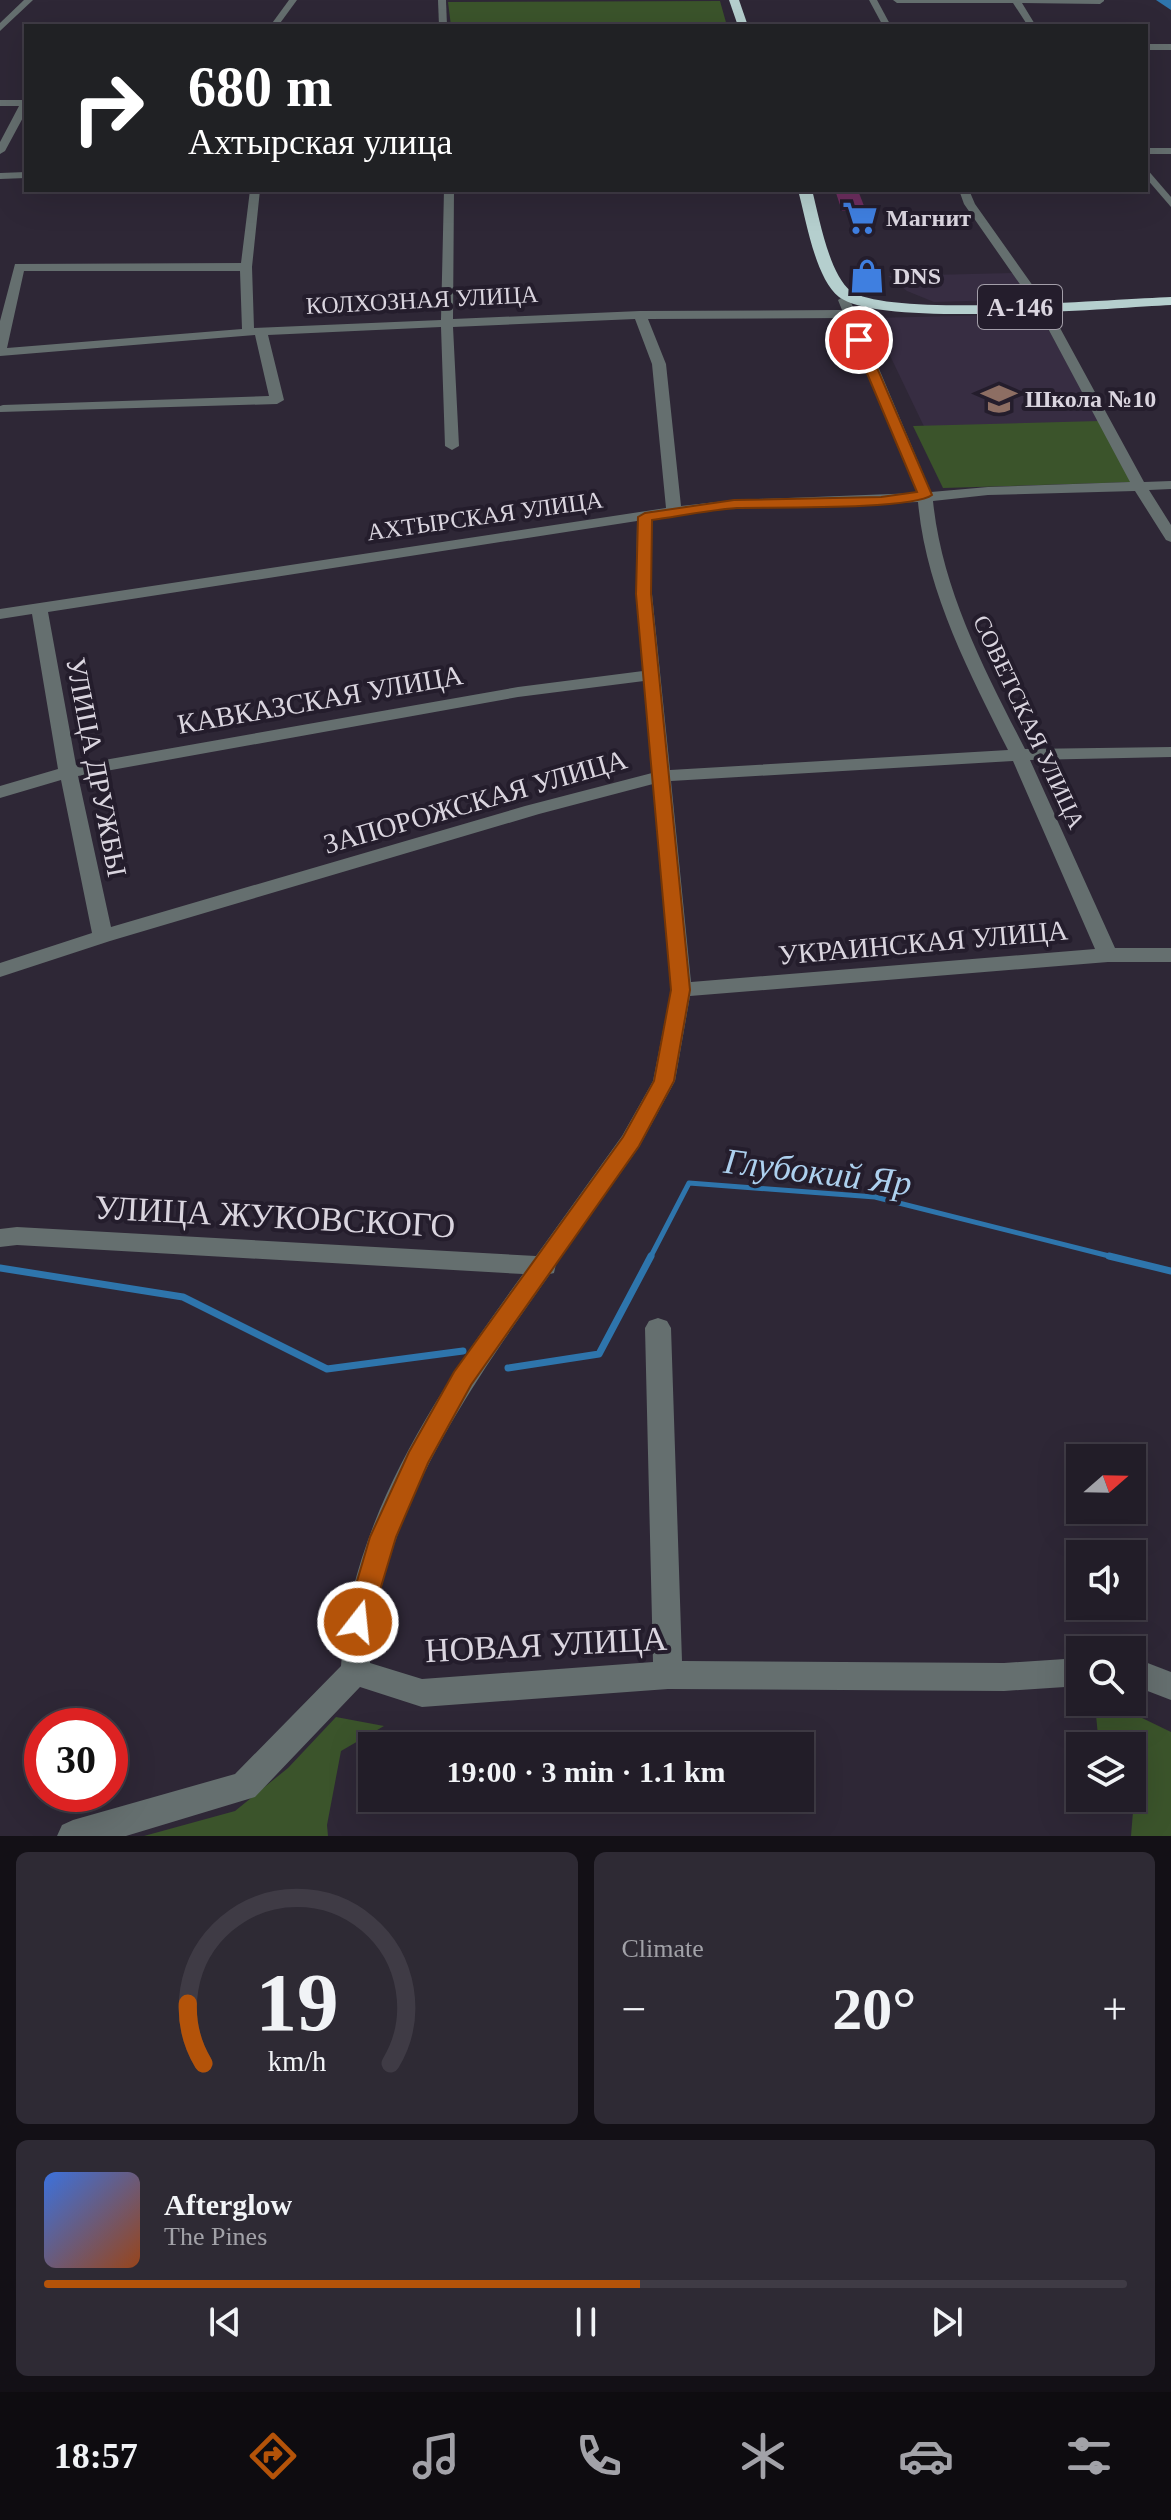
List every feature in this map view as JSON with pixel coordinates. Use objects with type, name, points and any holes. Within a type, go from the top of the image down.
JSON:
[{"type":"highway","points":[[734,0],[742,24]]},
{"type":"highway","name":"СОВЕТСКАЯ УЛИЦА","points":[[806,192],[832,277],[842,293]]},
{"type":"highway","name":"А-146","points":[[842,293],[879,306],[918,310],[1171,298]]},
{"type":"street","points":[[0,29],[29,0]]},
{"type":"street","points":[[275,24],[293,0]]},
{"type":"street","points":[[442,0],[443,24]]},
{"type":"street","points":[[873,0],[886,24]]},
{"type":"street","points":[[897,0],[1100,1]]},
{"type":"street","points":[[1016,1],[1031,24]]},
{"type":"street","points":[[0,29],[13,29]]},
{"type":"street","points":[[1148,47],[1171,47]]},
{"type":"street","points":[[0,103],[24,103]]},
{"type":"street","points":[[0,151],[24,105]]},
{"type":"street","points":[[1148,151],[1171,151]]},
{"type":"street","points":[[1148,174],[1171,204]]},
{"type":"street","points":[[0,176],[24,175]]},
{"type":"street","points":[[3,409],[277,400],[255,332],[246,267],[255,192]]},
{"type":"street","points":[[449,192],[447,324],[452,446]]},
{"type":"street","points":[[965,192],[970,204],[1040,303],[1139,486],[1171,537]]},
{"type":"street","points":[[0,350],[19,267],[246,267]]},
{"type":"street","name":"СОВЕТСКАЯ УЛИЦА","points":[[842,293],[848,314],[925,495],[928,528],[960,637],[1019,755],[1108,955]]},
{"type":"street","name":"КОЛХОЗНАЯ УЛИЦА","points":[[0,350],[255,332],[640,315],[848,314]]},
{"type":"street","points":[[640,315],[659,364],[674,511]]},
{"type":"street","name":"АХТЫРСКАЯ УЛИЦА","points":[[0,614],[734,504],[881,501],[925,495],[1171,485]]},
{"type":"street","points":[[73,1836],[244,1786],[355,1672],[358,1622],[383,1537],[418,1459],[462,1378],[545,1266],[631,1141],[664,1081],[681,990],[644,594],[645,517]]},
{"type":"street","name":"УЛИЦА ДРУЖБЫ","points":[[39,609],[68,772],[103,936]]},
{"type":"street","name":"КАВКАЗСКАЯ УЛИЦА","points":[[0,792],[68,772],[518,692],[652,675]]},
{"type":"street","name":"ЗАПОРОЖСКАЯ УЛИЦА","points":[[0,970],[103,936],[532,810],[662,776],[1019,755],[1171,752]]},
{"type":"street","name":"УКРАИНСКАЯ УЛИЦА","points":[[681,990],[1108,955],[1171,955]]},
{"type":"street","name":"УЛИЦА ЖУКОВСКОГО","points":[[0,1238],[17,1236],[545,1266]]},
{"type":"street","points":[[658,1328],[668,1675]]},
{"type":"street","name":"НОВАЯ УЛИЦА","points":[[355,1672],[422,1693],[668,1675],[1004,1677],[1066,1673]]},
{"type":"street","points":[[1146,1676],[1171,1686]]},
{"type":"shaded area","points":[[1013,273],[1030,299],[934,302],[907,291],[888,276]]},
{"type":"shaded area","name":"Школа №10","points":[[1040,314],[1132,481],[953,487],[872,318]]},
{"type":"green space","points":[[720,1],[726,24],[451,24],[448,2]]},
{"type":"green space","points":[[1099,421],[1133,482],[943,488],[913,426]]},
{"type":"green space","points":[[1096,1716],[1140,1717],[1171,1732],[1171,1836],[1131,1836],[1133,1812],[1146,1812],[1146,1732],[1098,1732]]},
{"type":"green space","points":[[336,1717],[384,1726],[374,1732],[358,1732],[358,1741],[341,1751],[327,1825],[328,1836],[144,1836],[235,1811],[288,1768]]},
{"type":"building","points":[[836,193],[859,193],[866,211],[842,211]]},
{"type":"waterway","points":[[1162,0],[1171,6]]},
{"type":"waterway","name":"Глубокий Яр","points":[[650,1258],[689,1183],[875,1197],[1111,1256]]},
{"type":"waterway","name":"Глубокий Яр","points":[[508,1368],[599,1354],[651,1256]]},
{"type":"waterway","name":"Глубокий Яр","points":[[1111,1256],[1171,1271]]},
{"type":"waterway","name":"Глубокий Яр","points":[[1111,1256],[1117,1258]]},
{"type":"waterway","name":"Глубокий Яр","points":[[0,1268],[183,1297],[327,1369],[463,1351]]},
{"type":"place","name":"Магнит","points":[[860,218]]},
{"type":"place","name":"DNS","points":[[867,276]]},
{"type":"place","name":"Школа №10","points":[[999,399]]},
{"type":"route","points":[[358,1622],[383,1537],[418,1459],[462,1378],[545,1266],[631,1141],[664,1081],[681,990],[644,594],[645,517],[734,504],[881,501],[925,495],[859,340]]}]
